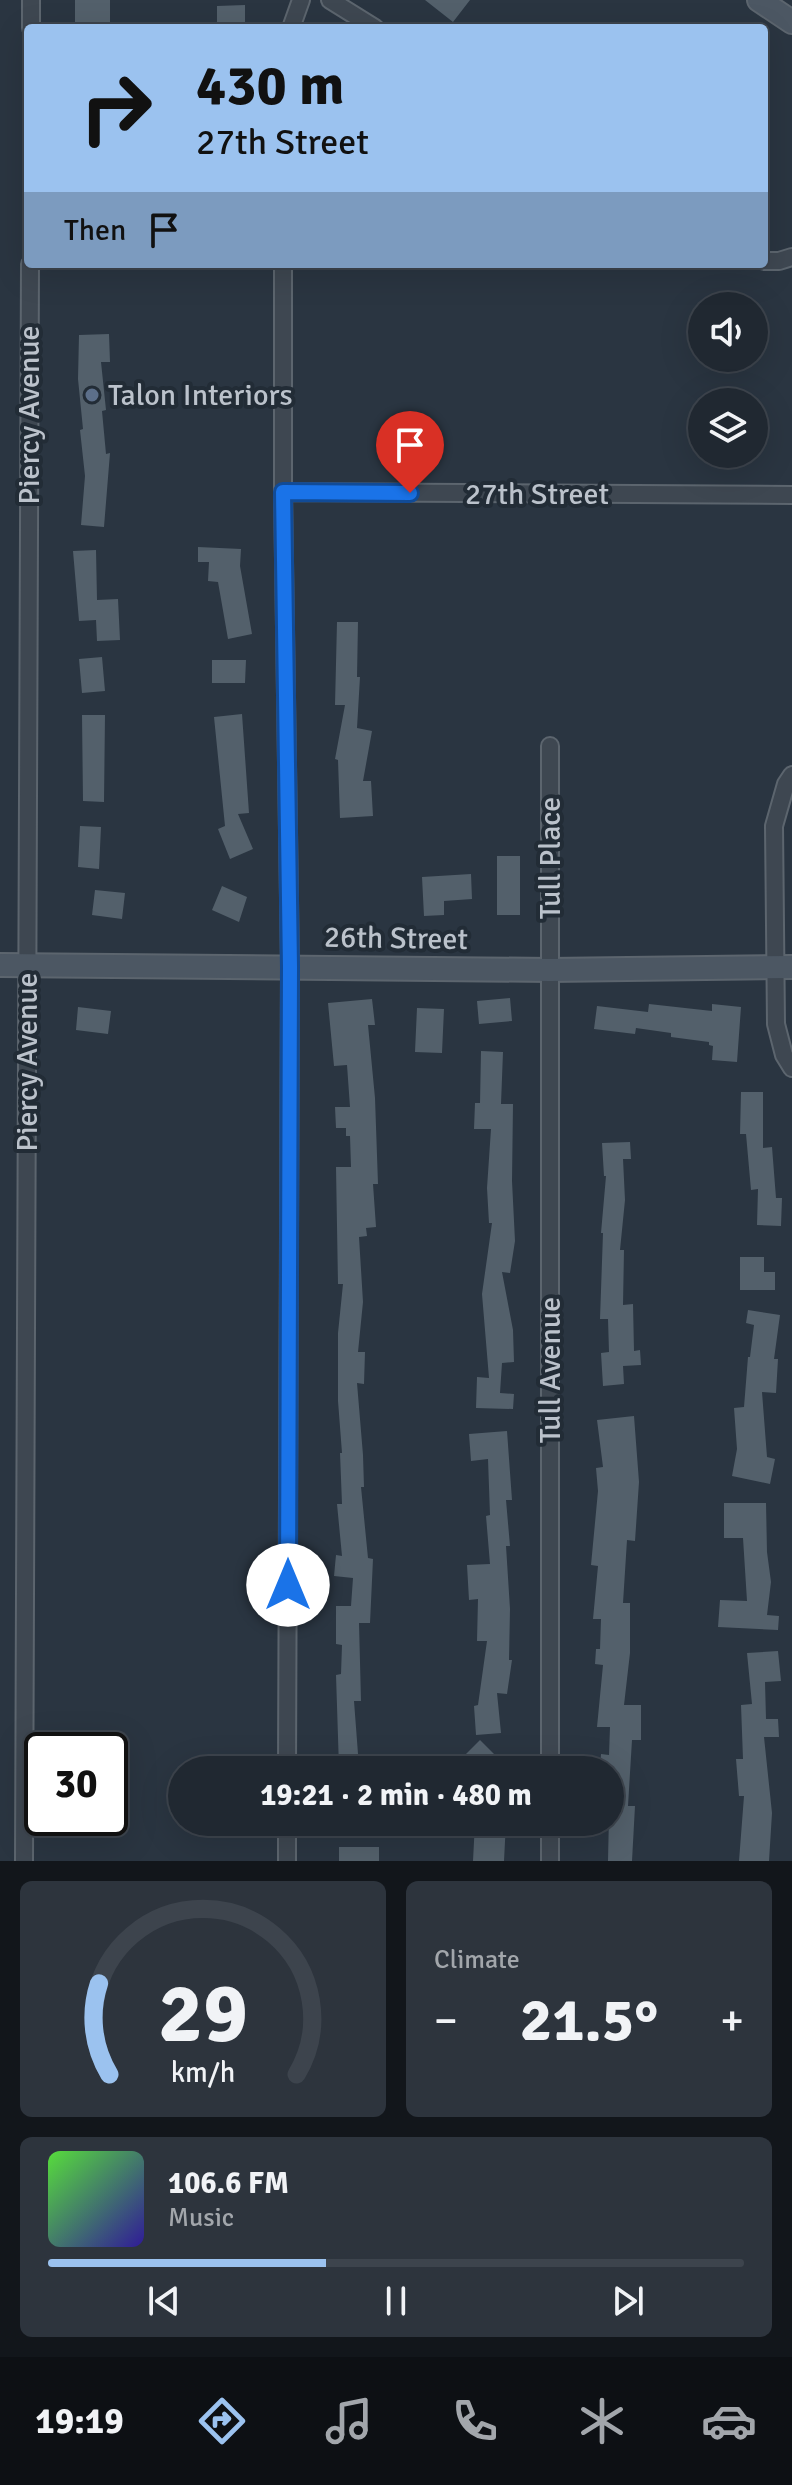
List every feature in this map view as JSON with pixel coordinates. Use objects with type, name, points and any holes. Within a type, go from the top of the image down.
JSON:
[{"type":"street","points":[[31,0],[31,24]]},
{"type":"street","points":[[292,24],[301,0]]},
{"type":"street","points":[[330,0],[369,24]]},
{"type":"street","points":[[759,0],[792,22]]},
{"type":"street","points":[[768,261],[792,257]]},
{"type":"street","name":"Piercy Avenue","points":[[24,1861],[30,268]]},
{"type":"street","points":[[283,268],[290,967],[287,1756]]},
{"type":"street","name":"27th Street","points":[[283,492],[792,495]]},
{"type":"street","name":"Tull Place","points":[[550,746],[550,970]]},
{"type":"street","points":[[792,775],[786,784],[774,826],[783,967],[776,1024],[784,1055],[792,1068]]},
{"type":"street","name":"26th Street","points":[[0,965],[550,970],[783,967]]},
{"type":"street","name":"Tull Avenue","points":[[550,970],[550,1756]]},
{"type":"street","points":[[287,1836],[287,1861]]},
{"type":"street","points":[[550,1836],[550,1861]]},
{"type":"building","points":[[75,0],[110,0],[110,24],[75,24]]},
{"type":"building","points":[[425,0],[470,0],[453,22]]},
{"type":"building","points":[[245,5],[245,24],[217,24],[217,6]]},
{"type":"building","points":[[109,334],[110,362],[101,362],[106,454],[110,453],[104,527],[81,525],[85,476],[80,430],[83,429],[78,379],[79,335]]},
{"type":"building","points":[[198,547],[241,549],[240,566],[252,634],[228,639],[218,582],[208,581],[209,562],[198,562]]},
{"type":"building","points":[[96,550],[97,600],[118,599],[120,640],[97,641],[96,620],[79,621],[73,551]]},
{"type":"building","points":[[337,622],[358,622],[357,677],[360,677],[357,728],[372,731],[363,781],[371,781],[373,816],[340,818],[338,760],[335,759],[345,705],[335,705]]},
{"type":"building","points":[[102,657],[105,691],[82,693],[79,659]]},
{"type":"building","points":[[212,660],[246,660],[245,683],[212,683]]},
{"type":"building","points":[[242,714],[249,813],[238,814],[253,849],[230,859],[218,829],[225,826],[214,717]]},
{"type":"building","points":[[82,715],[105,715],[104,802],[83,801]]},
{"type":"building","points":[[80,826],[101,827],[99,869],[78,867]]},
{"type":"building","points":[[497,856],[520,856],[520,915],[497,915]]},
{"type":"building","points":[[471,874],[472,899],[444,901],[444,915],[424,916],[422,877]]},
{"type":"building","points":[[222,886],[247,897],[239,922],[212,910]]},
{"type":"building","points":[[95,890],[125,893],[122,919],[92,915]]},
{"type":"building","points":[[510,998],[512,1021],[479,1024],[477,1001]]},
{"type":"building","points":[[372,999],[375,1025],[368,1025],[375,1098],[378,1184],[373,1184],[376,1227],[366,1228],[367,1236],[359,1237],[363,1302],[358,1352],[365,1352],[364,1384],[357,1383],[363,1455],[364,1487],[361,1487],[368,1558],[373,1559],[370,1623],[359,1623],[361,1701],[354,1701],[358,1756],[339,1756],[336,1675],[341,1674],[342,1645],[336,1644],[336,1606],[351,1606],[353,1578],[334,1576],[336,1555],[342,1556],[337,1504],[342,1504],[338,1333],[343,1284],[338,1284],[336,1167],[351,1167],[350,1136],[346,1136],[346,1128],[336,1128],[335,1107],[350,1107],[347,1065],[334,1066],[328,1003]]},
{"type":"building","points":[[649,1004],[712,1011],[712,1004],[741,1007],[737,1062],[712,1060],[713,1046],[709,1042],[671,1037],[671,1033],[636,1028],[635,1034],[594,1029],[597,1006],[648,1012]]},
{"type":"building","points":[[78,1007],[111,1011],[108,1034],[76,1030]]},
{"type":"building","points":[[417,1008],[444,1009],[442,1053],[415,1052]]},
{"type":"building","points":[[481,1051],[503,1052],[501,1104],[513,1104],[515,1241],[510,1273],[502,1272],[513,1330],[514,1362],[502,1363],[500,1393],[514,1394],[513,1409],[476,1408],[477,1377],[489,1378],[482,1294],[492,1223],[489,1223],[487,1188],[491,1129],[474,1129],[475,1103],[480,1103]]},
{"type":"building","points":[[741,1092],[763,1092],[763,1148],[772,1147],[776,1198],[782,1198],[781,1226],[757,1225],[758,1189],[751,1190],[746,1134],[740,1134]]},
{"type":"building","points":[[630,1142],[631,1159],[623,1159],[625,1200],[620,1250],[624,1250],[623,1305],[633,1304],[634,1351],[640,1350],[641,1365],[623,1366],[624,1384],[603,1386],[601,1353],[609,1352],[608,1319],[600,1319],[601,1233],[606,1176],[602,1143]]},
{"type":"building","points":[[740,1257],[764,1257],[764,1272],[775,1272],[775,1290],[740,1290]]},
{"type":"building","points":[[748,1310],[780,1315],[774,1359],[778,1359],[776,1393],[762,1392],[767,1457],[775,1459],[770,1484],[732,1476],[737,1449],[734,1408],[744,1407],[754,1325],[746,1323]]},
{"type":"building","points":[[634,1416],[639,1482],[635,1541],[627,1540],[623,1603],[630,1603],[630,1653],[624,1705],[641,1705],[641,1740],[632,1740],[628,1806],[635,1806],[632,1861],[608,1861],[609,1836],[624,1836],[624,1756],[601,1756],[609,1755],[610,1727],[597,1727],[603,1665],[595,1664],[596,1649],[600,1649],[601,1619],[593,1619],[598,1566],[591,1565],[598,1491],[596,1468],[603,1467],[597,1420]]},
{"type":"building","points":[[507,1431],[512,1500],[506,1500],[510,1546],[506,1546],[509,1660],[512,1660],[507,1694],[497,1693],[501,1733],[476,1735],[474,1706],[478,1705],[487,1641],[477,1641],[478,1599],[469,1600],[467,1565],[490,1564],[486,1516],[490,1515],[488,1459],[471,1461],[469,1434]]},
{"type":"building","points":[[724,1503],[766,1503],[771,1582],[767,1615],[779,1616],[778,1630],[718,1627],[720,1600],[747,1601],[743,1538],[724,1538]]},
{"type":"building","points":[[778,1651],[781,1681],[765,1682],[766,1719],[778,1719],[779,1737],[764,1737],[772,1813],[769,1861],[739,1861],[744,1796],[739,1796],[736,1759],[743,1759],[741,1705],[752,1704],[747,1653]]},
{"type":"building","points":[[480,1740],[496,1756],[464,1756]]},
{"type":"building","points":[[474,1836],[505,1836],[504,1861],[473,1861]]},
{"type":"building","points":[[339,1847],[379,1847],[379,1861],[339,1861]]},
{"type":"place","name":"Talon Interiors","points":[[92,395]]},
{"type":"route","points":[[288,1585],[290,967],[283,492],[410,493]]}]
